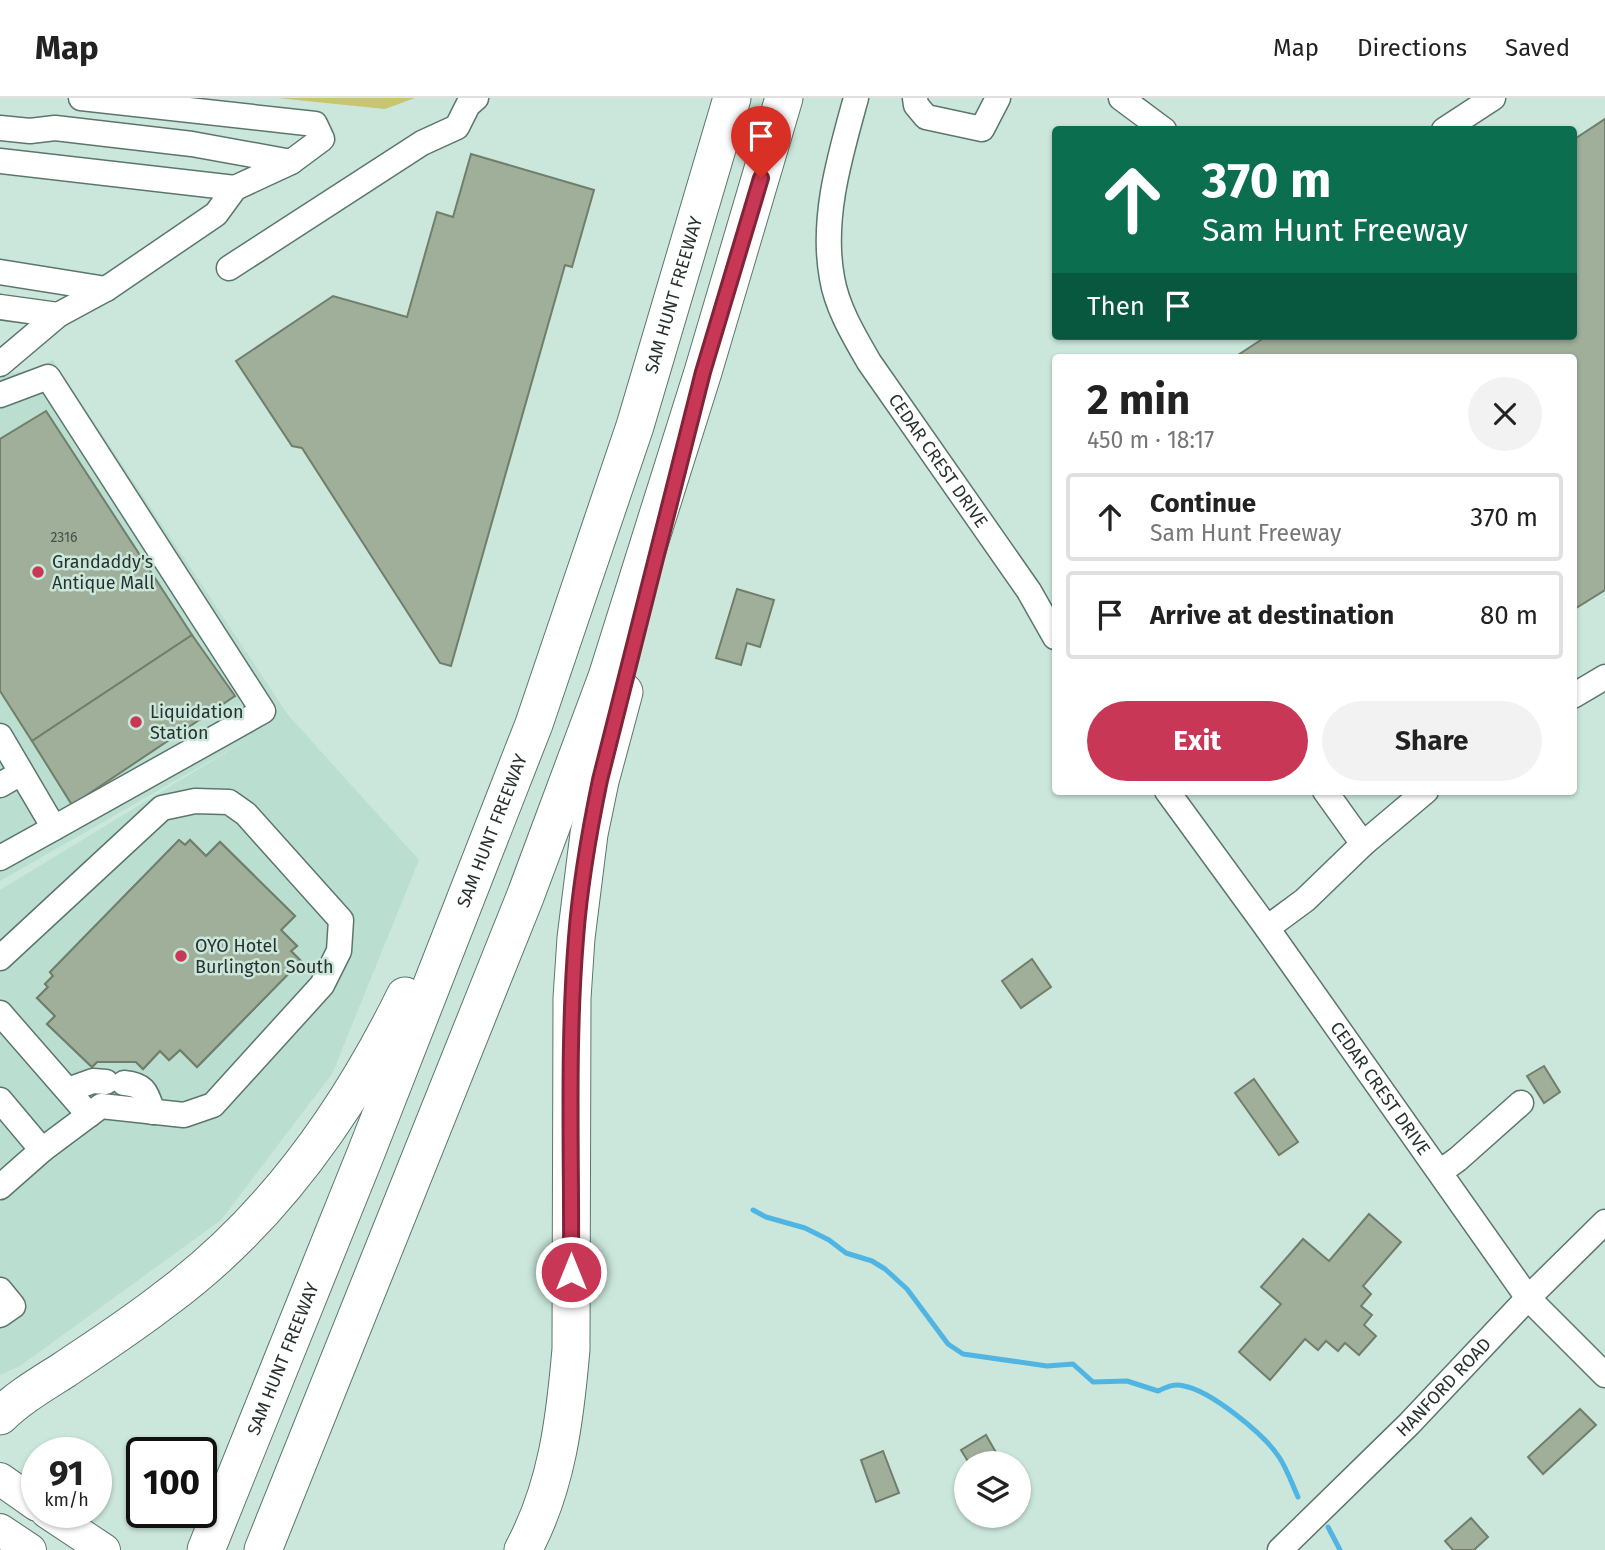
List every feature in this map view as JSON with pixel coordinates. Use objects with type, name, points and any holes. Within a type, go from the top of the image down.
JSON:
[{"type":"highway","name":"SAM HUNT FREEWAY","points":[[206,1550],[513,778],[580,594],[635,426],[732,98]]},
{"type":"highway","points":[[263,1550],[525,897],[607,677],[703,372],[784,98]]},
{"type":"highway","points":[[523,1550],[543,1508],[556,1466],[568,1384],[571,1335],[572,998],[577,926],[587,848],[600,780],[703,372]]},
{"type":"highway","points":[[0,1416],[26,1395],[166,1299],[242,1233],[276,1195],[350,1094],[386,1034],[513,778]]},
{"type":"main road","points":[[0,1479],[21,1494]]},
{"type":"main road","points":[[71,1528],[104,1550]]},
{"type":"main road","points":[[0,1530],[30,1550]]},
{"type":"street","points":[[0,364],[58,315],[106,289],[216,214],[235,188],[291,162],[322,139],[315,124],[81,98]]},
{"type":"street","points":[[229,268],[422,143],[457,127],[468,105],[476,98]]},
{"type":"street","name":"CEDAR CREST DRIVE","points":[[856,98],[841,151],[827,231],[832,279],[852,332],[869,362],[1029,591],[1052,633]]},
{"type":"street","points":[[915,98],[916,105],[926,117],[982,128],[998,98]]},
{"type":"street","points":[[1121,98],[1159,126]]},
{"type":"street","points":[[1450,126],[1493,98]]},
{"type":"street","points":[[0,128],[30,131],[55,128],[192,144],[291,162]]},
{"type":"street","points":[[0,161],[235,188]]},
{"type":"street","points":[[0,272],[106,289]]},
{"type":"street","points":[[0,307],[58,315]]},
{"type":"street","points":[[0,395],[48,377],[263,710],[0,858]]},
{"type":"street","points":[[1577,694],[1605,677]]},
{"type":"street","points":[[0,736],[54,828]]},
{"type":"street","points":[[0,785],[21,773]]},
{"type":"street","name":"CEDAR CREST DRIVE","points":[[1170,795],[1528,1298],[1605,1375]]},
{"type":"street","points":[[1328,795],[1363,844]]},
{"type":"street","points":[[1267,928],[1305,900],[1363,844],[1421,795]]},
{"type":"street","points":[[0,958],[162,808],[195,801],[229,802],[246,814],[341,920],[339,951],[322,985],[213,1105],[184,1115],[101,1107],[42,1150],[0,1187]]},
{"type":"street","points":[[0,1013],[89,1115]]},
{"type":"street","points":[[68,1090],[93,1081],[138,1084],[145,1091],[153,1112]]},
{"type":"street","points":[[0,1100],[42,1150]]},
{"type":"street","points":[[1440,1172],[1521,1103]]},
{"type":"street","name":"HANFORD ROAD","points":[[1280,1550],[1409,1424],[1528,1298],[1605,1222]]},
{"type":"street","points":[[0,1290],[13,1306],[0,1315]]},
{"type":"shaded area","points":[[277,98],[415,98],[385,109]]},
{"type":"shaded area","points":[[53,360],[288,715],[419,860],[332,1074],[221,1220],[20,1366],[0,1375],[0,890],[248,739],[0,881],[0,375],[31,370]]},
{"type":"building","points":[[1605,119],[1605,590],[1577,608],[1577,354],[1240,354],[1261,340],[1577,340],[1577,137]]},
{"type":"building","points":[[471,154],[594,190],[572,267],[565,265],[451,666],[440,663],[302,448],[292,446],[236,361],[333,296],[407,317],[437,212],[453,217]]},
{"type":"building","points":[[46,411],[192,635],[32,741],[0,691],[0,439]]},
{"type":"building","points":[[737,589],[774,600],[760,647],[747,643],[741,665],[716,658]]},
{"type":"building","points":[[192,635],[235,696],[72,805],[32,741]]},
{"type":"building","name":"OYO Hotel Burlington South","points":[[179,840],[185,845],[190,840],[206,856],[220,842],[295,916],[281,930],[297,946],[291,951],[301,961],[197,1067],[180,1050],[169,1060],[160,1051],[143,1069],[136,1062],[97,1062],[92,1067],[47,1024],[55,1016],[37,998],[48,987],[45,984],[53,976],[50,972]],"holes":[[[195,880],[254,938],[164,1029],[106,971]]]},
{"type":"building","name":"OYO Hotel Burlington South","points":[[179,840],[185,845],[190,840],[206,856],[220,842],[295,916],[281,930],[297,946],[291,951],[301,961],[197,1067],[180,1050],[169,1060],[160,1051],[143,1069],[136,1062],[97,1062],[92,1067],[47,1024],[55,1016],[37,998],[48,987],[45,984],[53,976],[50,972]]},
{"type":"building","points":[[1032,959],[1051,987],[1021,1008],[1002,981]]},
{"type":"building","points":[[1544,1066],[1560,1092],[1544,1103],[1527,1076]]},
{"type":"building","points":[[1254,1079],[1298,1142],[1279,1155],[1235,1093]]},
{"type":"building","points":[[1369,1214],[1401,1242],[1363,1286],[1371,1294],[1361,1306],[1372,1315],[1364,1325],[1376,1336],[1359,1355],[1345,1343],[1338,1351],[1326,1341],[1318,1350],[1305,1339],[1270,1380],[1239,1352],[1281,1304],[1261,1287],[1303,1239],[1329,1261]]},
{"type":"building","points":[[1580,1409],[1596,1425],[1543,1474],[1528,1457]]},
{"type":"building","points":[[986,1435],[995,1451],[962,1451]]},
{"type":"building","points":[[883,1451],[899,1493],[876,1502],[861,1460]]},
{"type":"building","points":[[1471,1518],[1488,1537],[1474,1550],[1453,1550],[1445,1541]]},
{"type":"waterway","points":[[753,1210],[766,1217],[805,1228],[829,1240],[846,1253],[872,1261],[885,1269],[907,1289],[948,1344],[963,1354],[1047,1366],[1073,1364],[1093,1382],[1127,1381],[1158,1391],[1180,1385],[1208,1396],[1236,1415],[1272,1448],[1284,1466],[1298,1497]]},
{"type":"waterway","points":[[1328,1527],[1340,1550]]},
{"type":"place","name":"Grandaddy's Antique Mall","points":[[38,572]]},
{"type":"place","name":"Liquidation Station","points":[[136,722]]},
{"type":"place","name":"OYO Hotel Burlington South","points":[[181,956]]},
{"type":"route","points":[[571,1272],[572,998],[581,887],[589,834],[600,780],[703,372],[761,178]]}]
